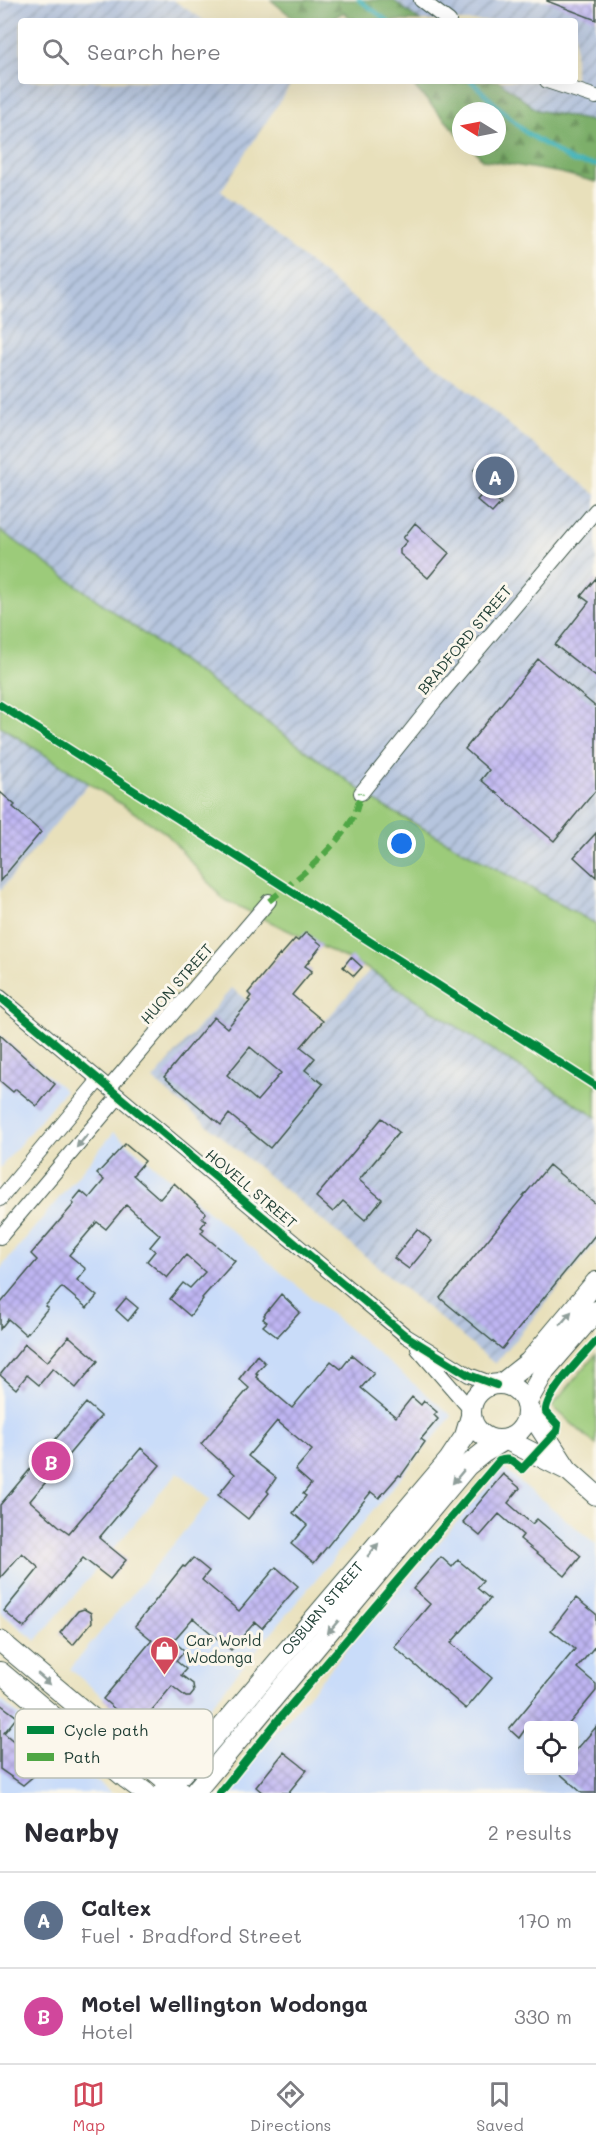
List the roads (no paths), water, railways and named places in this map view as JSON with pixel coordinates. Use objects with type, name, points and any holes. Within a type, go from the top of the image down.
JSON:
[{"type":"street","points":[[420,0],[446,18]]},
{"type":"street","points":[[556,84],[596,97]]},
{"type":"street","name":"BRADFORD STREET","points":[[361,793],[434,702],[596,510]]},
{"type":"street","name":"HUON STREET","points":[[2,1197],[30,1164],[109,1088],[269,901]]},
{"type":"street","name":"HOVELL STREET","points":[[0,997],[406,1336],[469,1375],[498,1384]]},
{"type":"street","name":"HUON STREET","points":[[0,1238],[50,1179],[109,1088]]},
{"type":"street","points":[[30,1164],[50,1179]]},
{"type":"street","points":[[2,1197],[24,1210]]},
{"type":"street","points":[[569,1471],[505,1441],[492,1440],[481,1434],[473,1424],[471,1413],[475,1398],[481,1391],[498,1384],[529,1362],[596,1282]]},
{"type":"street","points":[[505,1441],[516,1435],[523,1427],[526,1406],[545,1370],[596,1311]]},
{"type":"street","name":"HOVELL STREET","points":[[406,1336],[471,1413]]},
{"type":"street","points":[[498,1384],[515,1388],[521,1394],[526,1406],[569,1471],[596,1495]]},
{"type":"street","name":"OSBURN STREET","points":[[213,1739],[448,1460],[465,1436],[471,1413]]},
{"type":"street","name":"OSBURN STREET","points":[[213,1771],[467,1466],[483,1453],[505,1441]]},
{"type":"street","points":[[0,1641],[78,1709]]},
{"type":"street","points":[[0,1672],[44,1709]]},
{"type":"street","points":[[249,1695],[266,1708]]},
{"type":"street","points":[[126,1778],[146,1793]]},
{"type":"street","points":[[158,1778],[172,1790]]},
{"type":"street","name":"OSBURN STREET","points":[[172,1790],[182,1778]]},
{"type":"street","name":"OSBURN STREET","points":[[194,1793],[207,1778]]},
{"type":"waterway","points":[[359,0],[384,18]]},
{"type":"waterway","points":[[474,84],[525,132],[573,162],[596,165]]},
{"type":"place","name":"Caltex","points":[[495,476]]},
{"type":"place","name":"Motel Wellington Wodonga","points":[[51,1461]]},
{"type":"place","name":"Car World Wodonga","points":[[165,1676]]}]
